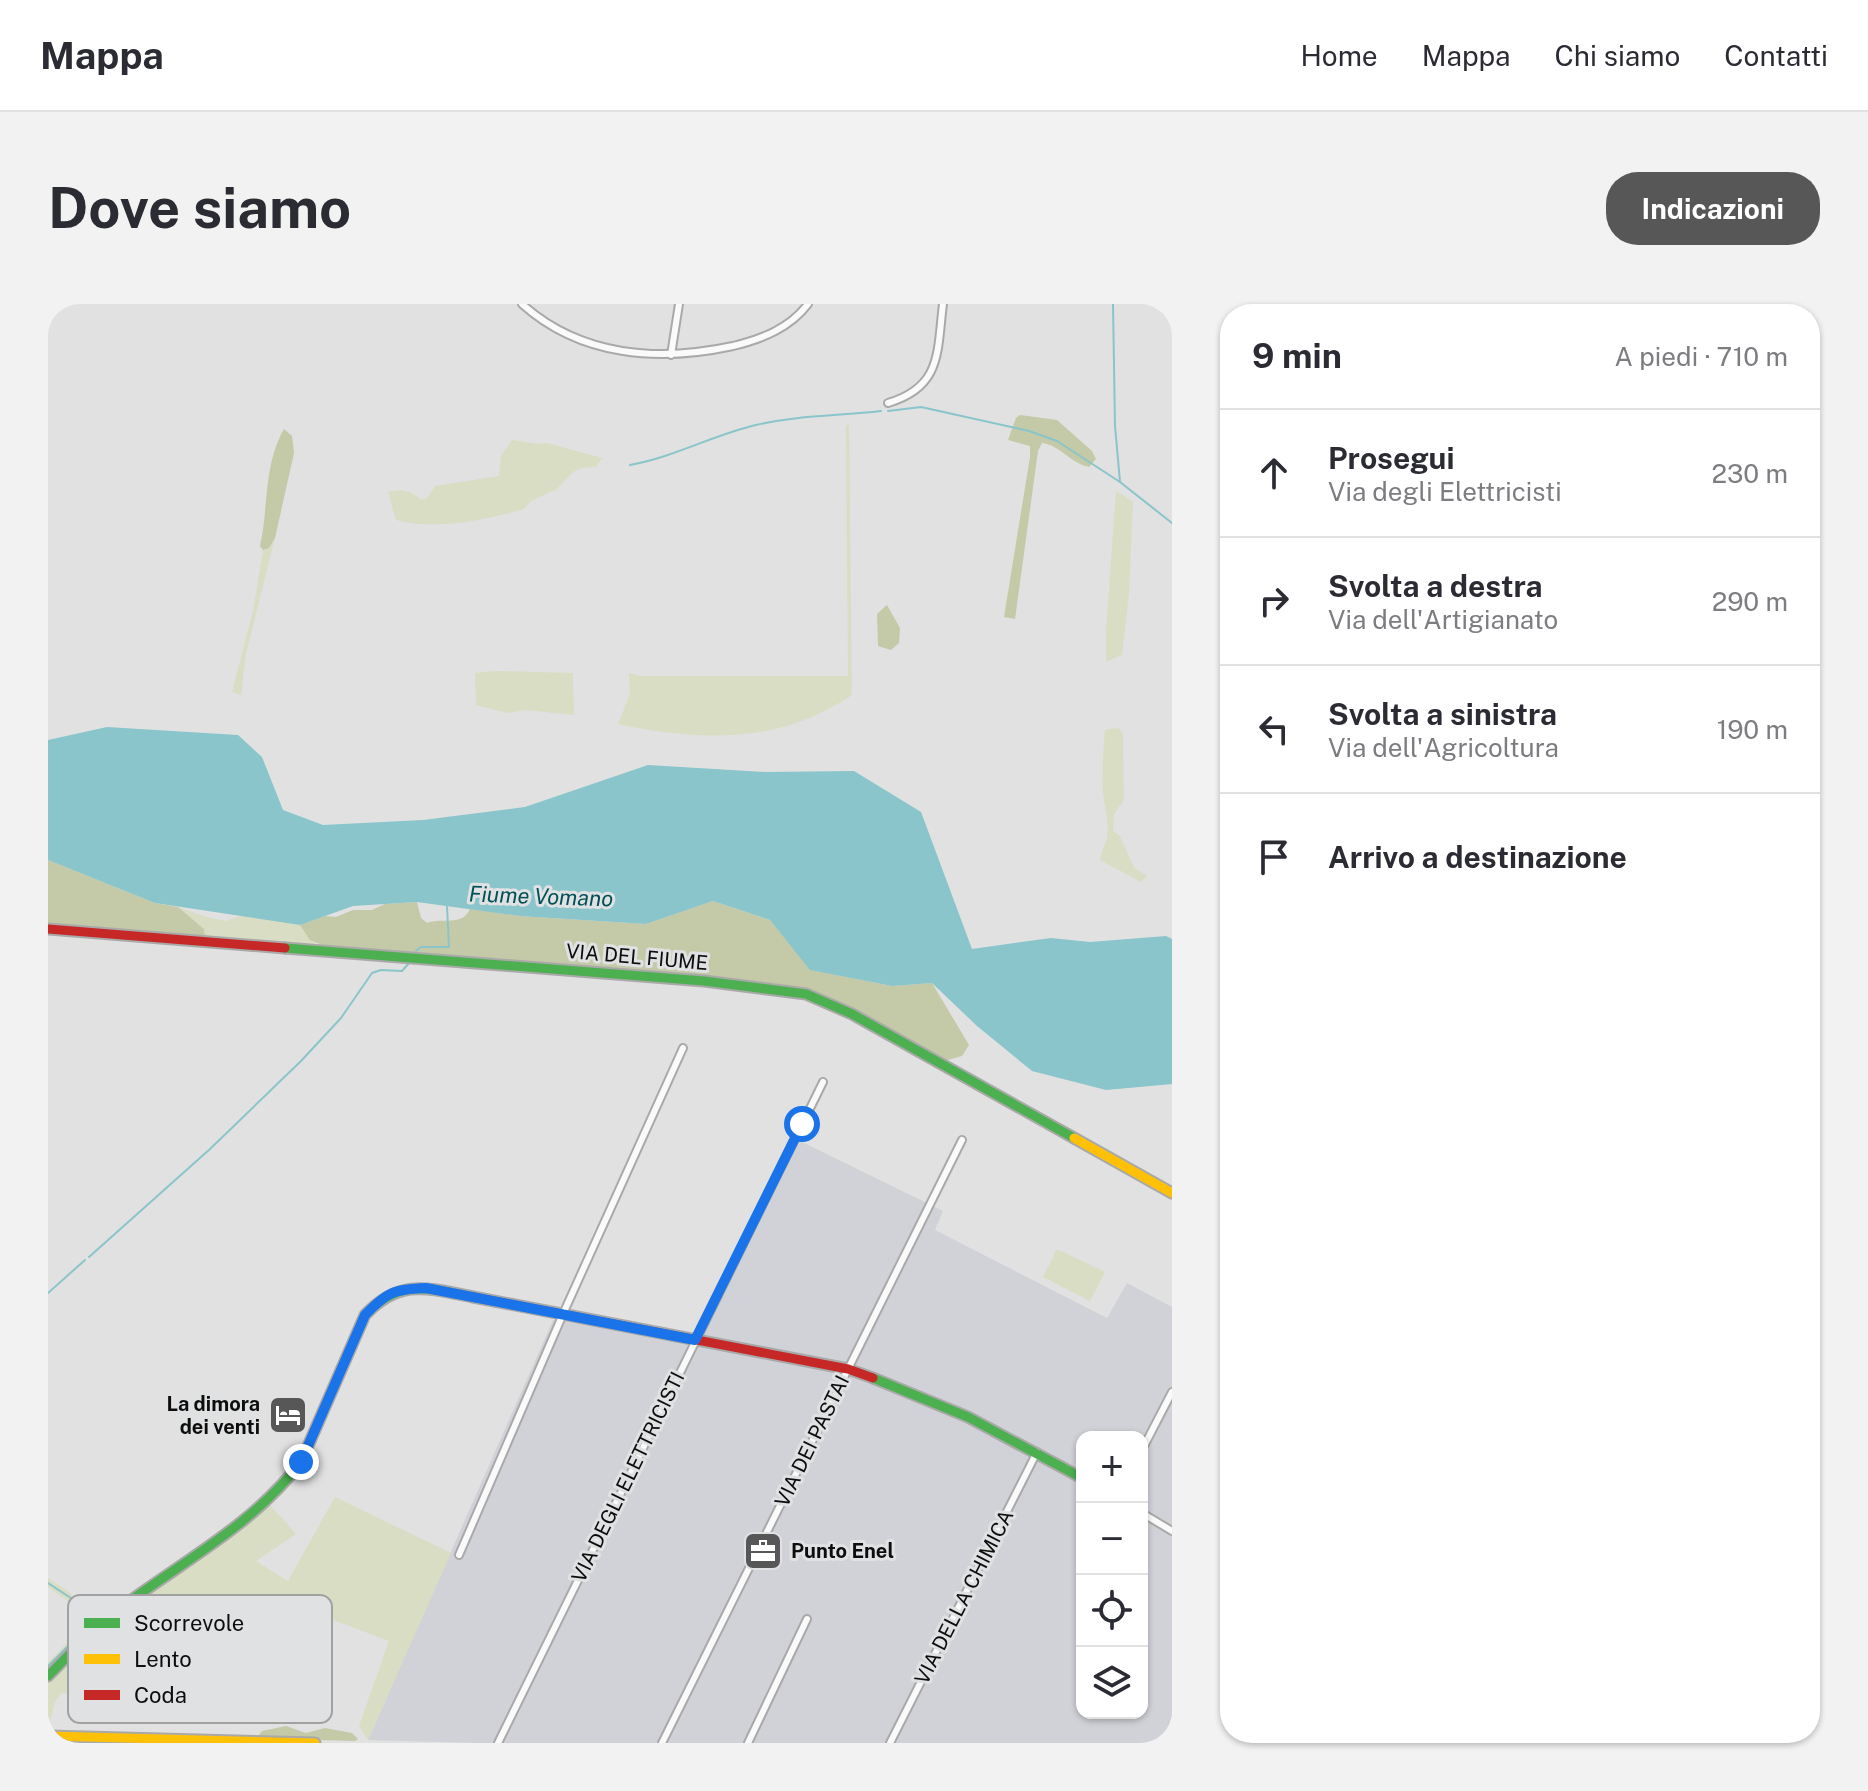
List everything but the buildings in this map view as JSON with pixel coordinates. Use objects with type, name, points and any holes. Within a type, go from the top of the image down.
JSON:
[{"type":"street","points":[[522,304],[554,328],[592,344],[630,353],[671,355],[708,351],[760,338],[787,324],[808,304]]},
{"type":"street","points":[[671,355],[679,304]]},
{"type":"street","points":[[888,403],[914,393],[929,377],[937,350],[943,304]]},
{"type":"street","name":"VIA DEL FIUME","points":[[48,929],[704,981],[806,994],[852,1014],[1172,1193]]},
{"type":"street","points":[[459,1555],[683,1048]]},
{"type":"street","name":"VIA DEGLI ELETTRICISTI","points":[[498,1743],[823,1082]]},
{"type":"street","name":"VIA DEI PASTAI","points":[[662,1743],[962,1140]]},
{"type":"street","points":[[139,1595],[243,1521],[291,1478],[301,1462],[365,1315],[382,1297],[398,1289],[426,1288],[848,1369],[890,1383],[1037,1452],[1076,1475]]},
{"type":"street","points":[[1148,1438],[1172,1392]]},
{"type":"street","name":"VIA DELLA CHIMICA","points":[[890,1743],[1037,1452]]},
{"type":"street","points":[[1148,1517],[1172,1531]]},
{"type":"street","points":[[748,1743],[807,1619]]},
{"type":"street","points":[[48,1676],[68,1657]]},
{"type":"street","points":[[48,1736],[315,1743]]},
{"type":"shaded area","points":[[798,1140],[943,1211],[935,1230],[1107,1318],[1127,1283],[1172,1307],[1172,1743],[475,1743],[368,1740],[553,1320],[696,1341]]},
{"type":"green space","points":[[1020,415],[1057,420],[1092,451],[1096,459],[1089,467],[1042,443],[1038,451],[1015,619],[1004,617],[1030,446],[1008,440]]},
{"type":"green space","points":[[846,425],[849,425],[852,694],[804,720],[752,733],[697,735],[618,724],[630,694],[629,673],[641,676],[848,676]]},
{"type":"green space","points":[[284,429],[292,436],[294,453],[275,538],[269,548],[263,550],[260,546],[270,472]]},
{"type":"green space","points":[[512,440],[547,443],[602,458],[596,467],[573,472],[557,489],[531,501],[524,509],[444,524],[396,520],[388,492],[406,491],[422,500],[435,486],[499,476],[501,456]]},
{"type":"green space","points":[[1116,491],[1133,502],[1129,593],[1122,655],[1106,662],[1106,632]]},
{"type":"green space","points":[[275,538],[246,654],[241,695],[232,692],[253,611],[263,550],[269,548]]},
{"type":"green space","points":[[887,605],[900,628],[899,643],[891,650],[878,646],[877,614]]},
{"type":"green space","points":[[475,673],[573,673],[574,715],[526,710],[507,713],[476,705]]},
{"type":"green space","points":[[1115,728],[1123,734],[1124,800],[1114,814],[1113,831],[1120,836],[1134,868],[1147,876],[1141,882],[1100,860],[1107,831],[1103,793],[1105,730]]},
{"type":"green space","points":[[48,860],[155,903],[178,907],[204,929],[205,937],[48,924]]},
{"type":"green space","points":[[713,901],[770,920],[811,970],[892,986],[932,983],[969,1045],[962,1056],[944,1061],[810,994],[780,986],[721,978],[322,945],[310,940],[300,925],[353,910],[417,902],[421,918],[427,923],[457,920],[467,915],[470,909],[520,916],[646,924]]},
{"type":"green space","points":[[178,907],[225,921],[251,913],[300,925],[316,944],[205,937],[204,929]]},
{"type":"green space","points":[[1057,1249],[1105,1272],[1090,1301],[1043,1277]]},
{"type":"green space","points":[[335,1497],[451,1553],[368,1740],[359,1726],[389,1641],[332,1619],[332,1595],[149,1595],[222,1543],[269,1504],[296,1534],[256,1561],[288,1581]]},
{"type":"green space","points":[[48,1578],[73,1595],[68,1595],[68,1601],[48,1587]]},
{"type":"green space","points":[[68,1641],[68,1654],[48,1675],[48,1662]]},
{"type":"green space","points":[[68,1662],[68,1693],[61,1693],[55,1702],[48,1728],[48,1682]]},
{"type":"green space","points":[[286,1726],[306,1733],[325,1728],[352,1733],[358,1739],[257,1738],[262,1731]]},
{"type":"water","name":"Fiume Vomano","points":[[107,727],[238,735],[262,757],[283,810],[323,825],[423,820],[525,807],[648,765],[766,772],[854,771],[921,812],[972,949],[1051,938],[1090,942],[1166,936],[1172,939],[1172,1084],[1106,1090],[1032,1071],[977,1026],[932,983],[892,986],[810,970],[770,920],[713,901],[646,924],[520,916],[417,902],[353,906],[300,925],[155,903],[48,860],[48,740]]},
{"type":"waterway","points":[[1113,304],[1115,426],[1120,482]]},
{"type":"waterway","points":[[888,411],[921,407],[1029,431],[1057,441],[1120,482],[1172,523]]},
{"type":"waterway","points":[[630,465],[756,425],[803,417],[881,411]]},
{"type":"waterway","points":[[416,951],[421,947],[449,947],[447,907]]},
{"type":"waterway","points":[[89,1257],[210,1149],[301,1061],[341,1018],[372,973],[402,971],[409,963]]},
{"type":"waterway","points":[[48,1293],[85,1260]]},
{"type":"waterway","points":[[48,1583],[68,1596]]},
{"type":"waterway","points":[[48,1666],[68,1646]]},
{"type":"traffic: fast","points":[[285,948],[704,981],[806,994],[852,1014],[1074,1138]]},
{"type":"traffic: fast","points":[[138,1595],[235,1527],[281,1486],[301,1462],[365,1315],[378,1303],[390,1295],[415,1289],[473,1297]]},
{"type":"traffic: fast","points":[[873,1378],[968,1417],[1076,1475]]},
{"type":"traffic: fast","points":[[48,1676],[68,1656]]},
{"type":"traffic: slow","points":[[1074,1138],[1172,1193]]},
{"type":"traffic: slow","points":[[48,1736],[315,1743]]},
{"type":"traffic: jam","points":[[48,929],[285,948]]},
{"type":"traffic: jam","points":[[473,1297],[848,1369],[873,1378]]},
{"type":"place","name":"La dimora dei venti","points":[[288,1415]]},
{"type":"place","name":"Punto Enel","points":[[763,1551]]},
{"type":"route","points":[[301,1462],[365,1315],[382,1297],[398,1289],[426,1288],[695,1340],[802,1124]]}]
